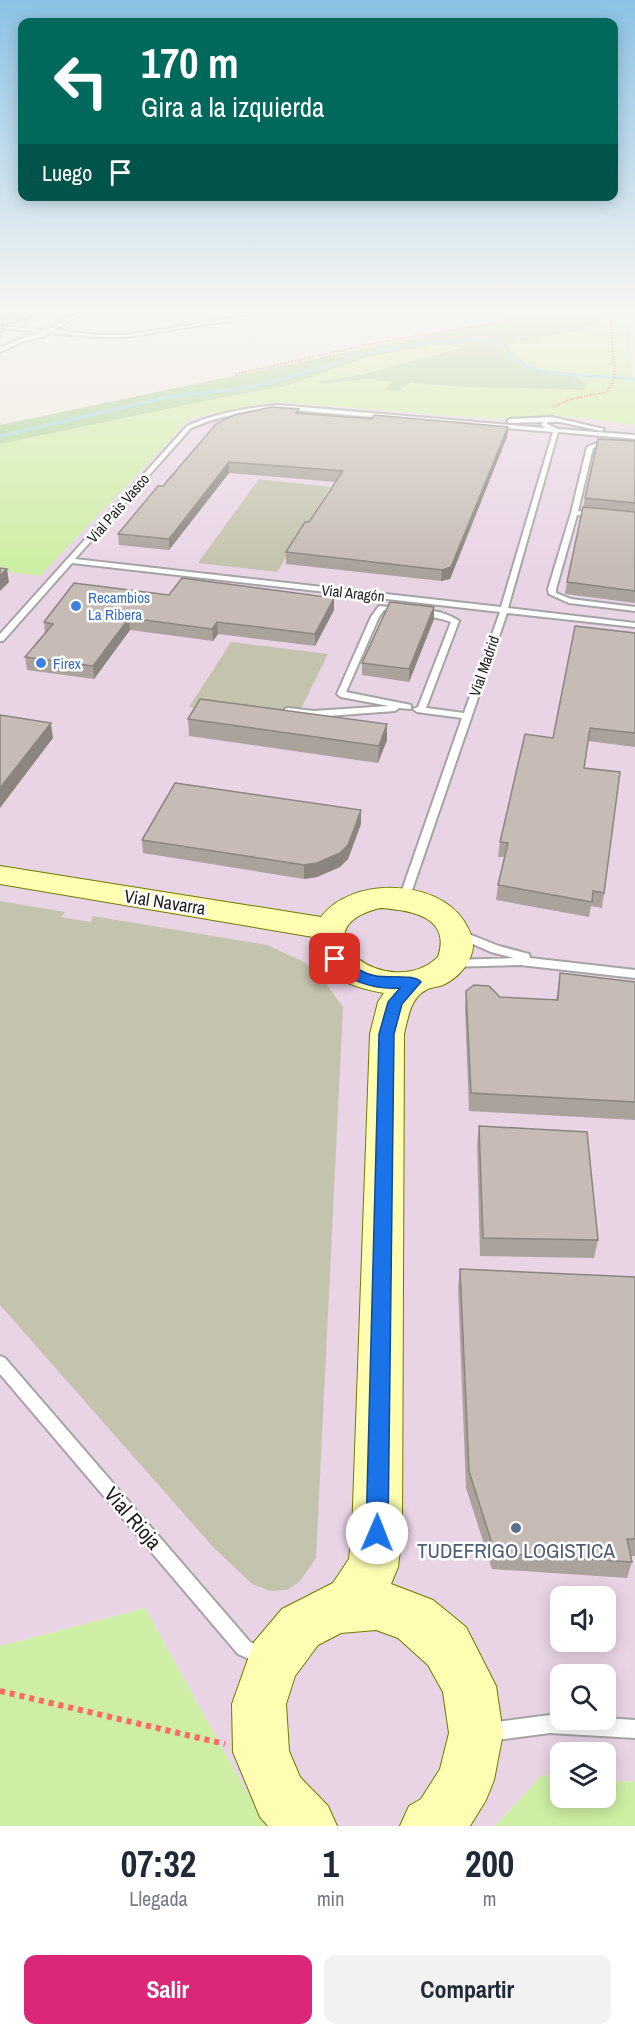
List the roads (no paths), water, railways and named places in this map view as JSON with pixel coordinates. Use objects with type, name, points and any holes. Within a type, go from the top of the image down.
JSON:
[{"type":"street","name":"Vial Navarra","points":[[0,875],[329,929]]},
{"type":"street","points":[[380,898],[404,899],[427,906],[445,917],[455,933],[458,947],[450,965],[435,975],[413,982],[392,984],[369,980],[357,975],[335,959],[328,944],[329,929],[340,914],[357,904],[380,898]]},
{"type":"street","points":[[357,975],[373,999],[387,1034]]},
{"type":"street","points":[[348,1607],[373,1567],[377,1533],[387,1034],[395,1002],[413,982]]},
{"type":"street","points":[[377,1533],[388,1579],[415,1618],[447,1646],[469,1686],[476,1733],[466,1780],[439,1824]]},
{"type":"street","points":[[309,1826],[280,1797],[261,1752],[259,1704],[273,1661],[300,1627],[336,1608],[376,1604],[415,1618]]},
{"type":"lane","name":"Vial Pais Vasco","points":[[0,639],[72,561],[189,427],[222,414],[254,408],[317,409],[476,423]]},
{"type":"lane","points":[[553,419],[546,421],[544,425],[558,430]]},
{"type":"lane","points":[[476,423],[566,420],[634,437]]},
{"type":"lane","name":"Vial Madrid","points":[[404,899],[504,610],[558,430],[571,427],[570,422],[566,420]]},
{"type":"lane","points":[[476,423],[634,437]]},
{"type":"lane","points":[[635,449],[590,447],[552,589],[553,594],[569,602],[635,609]]},
{"type":"lane","points":[[574,513],[604,516]]},
{"type":"lane","name":"Vial Aragón","points":[[72,561],[635,625]]},
{"type":"lane","points":[[421,709],[455,621],[442,615],[382,608],[375,617],[341,694],[408,707],[467,717]]},
{"type":"lane","points":[[281,711],[314,714],[408,707]]},
{"type":"lane","points":[[455,933],[495,949],[543,962]]},
{"type":"lane","points":[[450,965],[480,961],[543,962],[635,974]]},
{"type":"lane","name":"Vial Rioja","points":[[0,1363],[244,1648],[273,1661]]},
{"type":"lane","points":[[476,1733],[550,1724],[635,1729]]},
{"type":"waterway","points":[[0,436],[183,395]]},
{"type":"place","name":"Recambios La Ribera","points":[[76,606]]},
{"type":"place","name":"Firex","points":[[41,663]]},
{"type":"place","name":"TUDEFRIGO LOGISTICA","points":[[516,1528]]}]
